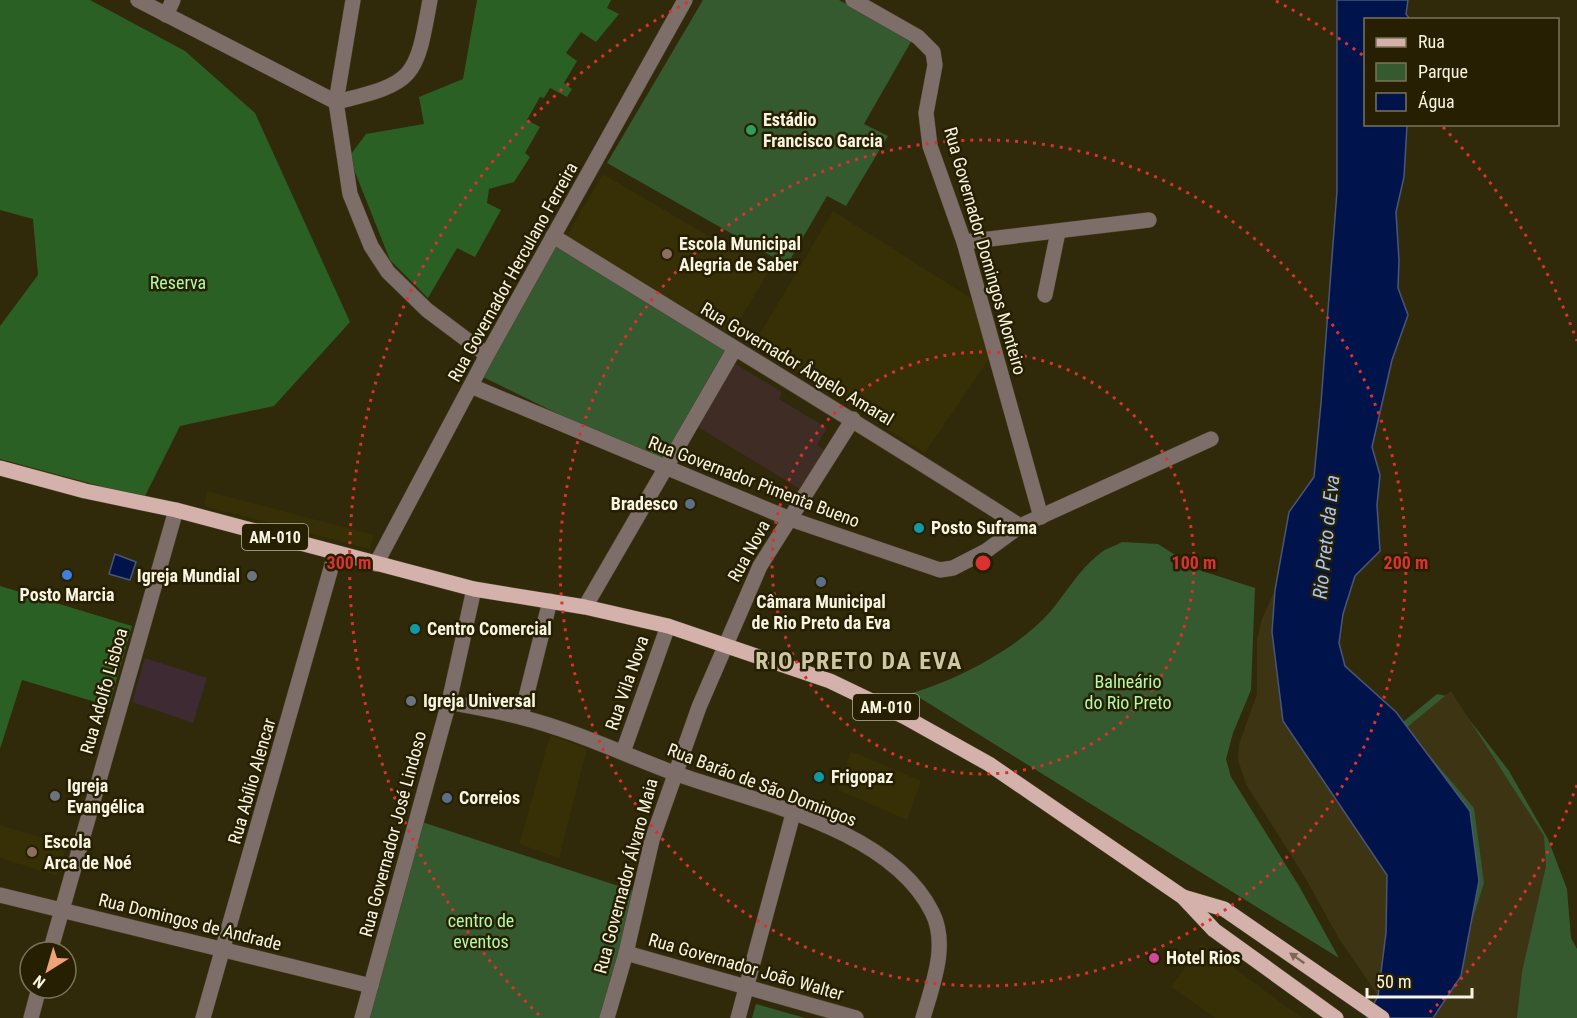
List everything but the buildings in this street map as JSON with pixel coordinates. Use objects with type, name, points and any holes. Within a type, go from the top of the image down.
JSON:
[{"type":"main road","name":"AM-010","points":[[0,468],[85,491],[176,510],[474,589],[585,607],[668,626],[830,681],[972,753],[1183,897],[1214,930],[1333,1016]]},
{"type":"main road","name":"AM-010","points":[[1183,897],[1224,909],[1382,1018]]},
{"type":"street","points":[[138,0],[336,102],[378,92],[399,84],[415,65],[423,43],[430,0]]},
{"type":"street","points":[[166,15],[173,0]]},
{"type":"street","points":[[353,0],[336,102],[350,195],[371,246],[388,272],[427,310],[487,355]]},
{"type":"street","name":"Rua Governador Herculano Ferreira","points":[[376,564],[487,355],[685,0]]},
{"type":"street","name":"Rua Governador Domingos Monteiro","points":[[853,0],[928,43],[933,52],[934,71],[926,113],[930,146],[964,242],[1041,517]]},
{"type":"street","points":[[964,242],[1149,220]]},
{"type":"street","points":[[1046,295],[1058,232]]},
{"type":"street","name":"Rua Governador Ângelo Amaral","points":[[553,236],[734,350],[853,419],[1020,526]]},
{"type":"street","points":[[585,607],[734,350]]},
{"type":"street","name":"Rua Governador Pimenta Bueno","points":[[471,386],[665,469],[790,519],[940,570],[953,568],[986,551],[1020,526],[1211,439]]},
{"type":"street","name":"Rua Nova","points":[[726,646],[760,566],[853,419]]},
{"type":"street","name":"Rua Adolfo Lisboa","points":[[54,940],[176,510]]},
{"type":"street","name":"Rua Abílio Alencar","points":[[203,1018],[335,554]]},
{"type":"street","name":"Rua Governador José Lindoso","points":[[362,1018],[449,702],[474,589]]},
{"type":"street","points":[[521,717],[550,601]]},
{"type":"street","name":"Rua Vila Nova","points":[[623,752],[668,626]]},
{"type":"street","name":"Rua Governador Álvaro Maia","points":[[607,1018],[626,953],[652,840],[674,773],[726,646]]},
{"type":"street","name":"Rua Barão de São Domingos","points":[[449,702],[521,717],[623,752],[674,773],[793,814],[849,837],[887,860],[913,885],[932,911],[938,937],[938,958],[923,1018]]},
{"type":"street","points":[[738,1018],[793,814]]},
{"type":"street","name":"Rua Domingos de Andrade","points":[[0,895],[63,909],[223,952],[371,986]]},
{"type":"street","name":"Rua Governador João Walter","points":[[626,953],[856,1018]]},
{"type":"street","points":[[31,1018],[36,1000]]},
{"type":"shaded area","name":"Escola Municipal Alegria de Saber","points":[[603,174],[769,271],[731,335],[566,237]]},
{"type":"shaded area","points":[[833,211],[976,301],[991,356],[925,453],[753,345]]},
{"type":"shaded area","points":[[734,363],[782,392],[779,399],[827,428],[817,445],[827,452],[803,491],[696,426]]},
{"type":"shaded area","points":[[207,491],[374,535],[370,549],[204,506]]},
{"type":"shaded area","points":[[145,658],[207,678],[193,723],[132,702]]},
{"type":"shaded area","points":[[550,735],[587,749],[559,858],[519,844]]},
{"type":"shaded area","points":[[851,751],[921,781],[907,820],[838,790]]},
{"type":"shaded area","name":"Escola Arca de Noé","points":[[0,825],[67,845],[57,876],[0,858]]},
{"type":"shaded area","points":[[1202,944],[1302,1018],[1215,1018],[1171,987]]},
{"type":"green space","name":"Reserva","points":[[0,0],[90,0],[185,51],[255,113],[350,322],[274,406],[180,426],[144,498],[0,459],[0,326],[38,275],[33,219],[0,210]]},
{"type":"green space","points":[[477,0],[611,0],[607,8],[619,14],[596,42],[581,32],[566,53],[577,61],[564,83],[572,89],[567,97],[550,88],[544,98],[540,97],[527,120],[540,127],[525,153],[530,157],[514,182],[489,189],[487,203],[501,210],[475,257],[457,248],[428,298],[390,260],[349,157],[366,134],[424,124],[419,97],[463,79]]},
{"type":"green space","name":"Estádio Francisco Garcia","points":[[703,0],[839,0],[912,40],[864,124],[888,136],[846,206],[827,196],[787,265],[607,163]]},
{"type":"green space","points":[[554,245],[727,347],[659,464],[481,376]]},
{"type":"green space","name":"Balneário do Rio Preto","points":[[1122,542],[1158,544],[1199,570],[1255,588],[1251,690],[1233,733],[1226,759],[1231,777],[1299,886],[1339,958],[912,693],[967,671],[1021,638],[1050,612],[1091,561],[1103,551]]},
{"type":"green space","points":[[0,586],[132,626],[109,706],[22,680],[0,749]]},
{"type":"green space","points":[[1437,694],[1452,697],[1509,771],[1548,839],[1567,889],[1571,938],[1577,949],[1577,1018],[1434,1018],[1463,976],[1479,881],[1470,811],[1403,722]]},
{"type":"green space","name":"centro de eventos","points":[[422,822],[640,893],[604,1018],[367,1018]]},
{"type":"green space","points":[[756,1004],[805,1018],[752,1018]]},
{"type":"sand","points":[[1275,590],[1272,632],[1283,721],[1387,875],[1386,933],[1378,996],[1338,937],[1306,879],[1246,784],[1238,760],[1239,744],[1257,694],[1257,639],[1262,619]]},
{"type":"sand","points":[[1451,691],[1544,836],[1546,866],[1522,972],[1517,1018],[1434,1018],[1456,973],[1484,883],[1474,808],[1406,728]]},
{"type":"water","name":"Rio Preto da Eva","points":[[1337,0],[1408,0],[1406,14],[1409,18],[1364,18],[1364,126],[1407,126],[1404,177],[1396,212],[1398,288],[1408,315],[1392,360],[1372,447],[1380,475],[1377,505],[1380,551],[1355,576],[1343,614],[1339,643],[1345,666],[1396,712],[1470,811],[1479,881],[1461,976],[1433,1018],[1366,1018],[1378,996],[1386,933],[1387,875],[1283,721],[1272,632],[1275,590],[1289,512],[1314,477],[1337,191]]},
{"type":"water","points":[[115,554],[136,562],[130,580],[109,574]]},
{"type":"place","name":"Estádio Francisco Garcia","points":[[751,130]]},
{"type":"place","name":"Escola Municipal Alegria de Saber","points":[[667,254]]},
{"type":"place","name":"Bradesco","points":[[690,504]]},
{"type":"place","name":"Posto Suframa","points":[[919,528]]},
{"type":"place","name":"Posto Marcia","points":[[67,575]]},
{"type":"place","name":"Igreja Mundial","points":[[252,576]]},
{"type":"place","name":"Câmara Municipal de Rio Preto da Eva","points":[[821,582]]},
{"type":"place","name":"Centro Comercial","points":[[415,629]]},
{"type":"place","name":"Igreja Universal","points":[[411,701]]},
{"type":"place","name":"Frigopaz","points":[[819,777]]},
{"type":"place","name":"Igreja Evangélica","points":[[55,796]]},
{"type":"place","name":"Correios","points":[[447,798]]},
{"type":"place","name":"Escola Arca de Noé","points":[[32,852]]},
{"type":"place","name":"Hotel Rios","points":[[1154,958]]},
{"type":"district","name":"RIO PRETO DA EVA","points":[[859,661]]}]
